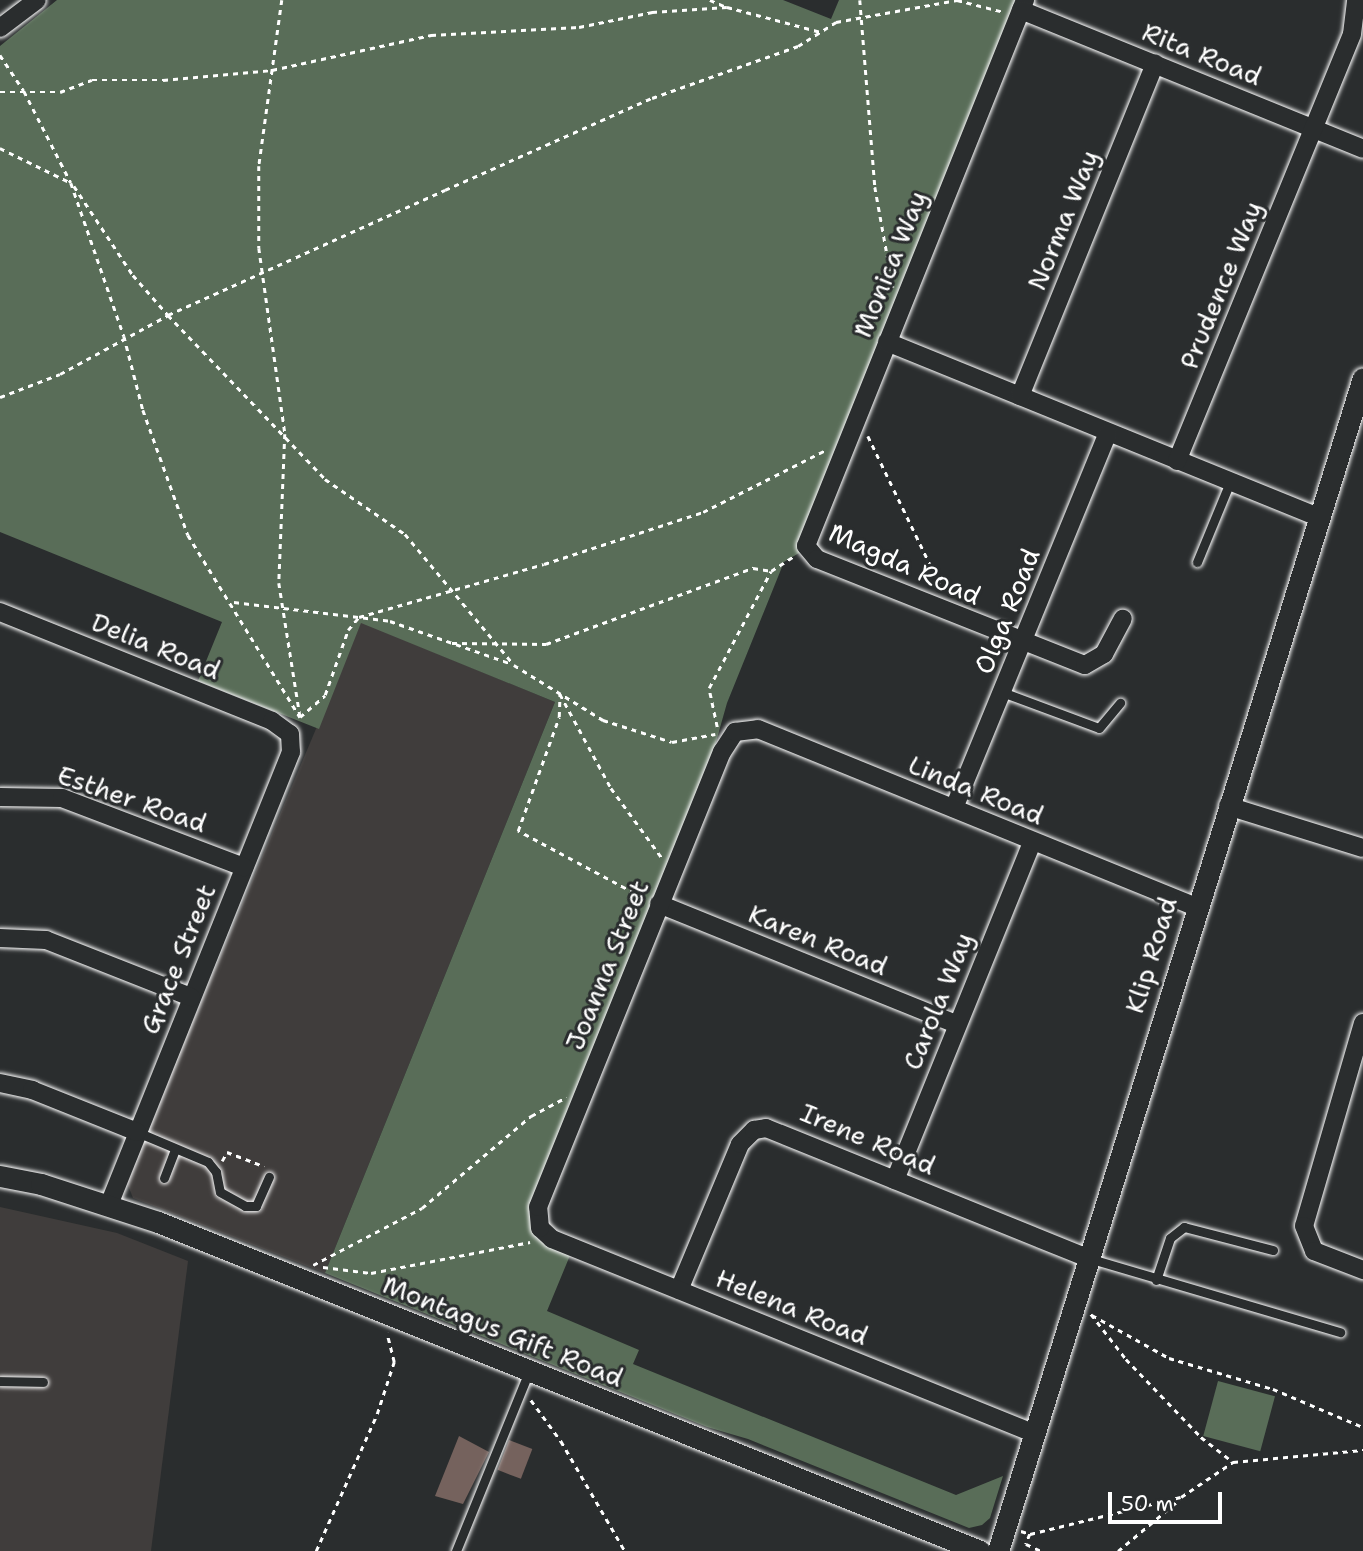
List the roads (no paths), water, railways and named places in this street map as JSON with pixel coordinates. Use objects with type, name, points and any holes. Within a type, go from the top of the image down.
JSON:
[{"type":"street","points":[[0,28],[37,0]]},
{"type":"street","name":"Prudence Way","points":[[1177,461],[1352,34],[1356,0]]},
{"type":"street","name":"Rita Road","points":[[1023,5],[1363,149]]},
{"type":"street","name":"Monica Way","points":[[807,548],[806,539],[1023,5]]},
{"type":"street","name":"Norma Way","points":[[1020,396],[1155,63]]},
{"type":"street","points":[[887,342],[1319,517]]},
{"type":"street","name":"Klip Road","points":[[998,1551],[1086,1257],[1363,378]]},
{"type":"street","name":"Olga Road","points":[[954,808],[1108,433]]},
{"type":"street","name":"Magda Road","points":[[807,548],[817,559],[1022,643],[1085,665],[1104,654],[1123,619]]},
{"type":"street","name":"Delia Road","points":[[0,612],[272,721],[290,734]]},
{"type":"street","name":"Linda Road","points":[[735,732],[758,729],[1032,842],[1196,906]]},
{"type":"street","name":"Joanna Street","points":[[538,1222],[538,1207],[659,904],[722,752],[735,732]]},
{"type":"street","name":"Grace Street","points":[[109,1204],[291,752],[290,734]]},
{"type":"street","name":"Esther Road","points":[[0,797],[62,798],[244,867]]},
{"type":"street","points":[[1228,806],[1363,848]]},
{"type":"street","name":"Carola Way","points":[[895,1180],[1032,842]]},
{"type":"street","name":"Karen Road","points":[[659,904],[956,1024]]},
{"type":"street","points":[[0,938],[46,940],[191,998]]},
{"type":"street","points":[[1363,1023],[1304,1226],[1314,1251],[1363,1270]]},
{"type":"street","points":[[0,1083],[32,1090],[137,1132]]},
{"type":"street","name":"Irene Road","points":[[679,1290],[740,1144],[754,1130],[779,1130],[1086,1257]]},
{"type":"street","name":"Montagus Gift Road","points":[[0,1176],[109,1204],[525,1379],[980,1551]]},
{"type":"street","name":"Helena Road","points":[[538,1222],[552,1239],[1033,1433]]},
{"type":"lane","points":[[1197,562],[1230,482]]},
{"type":"lane","points":[[1002,692],[1099,728],[1104,727],[1120,703]]},
{"type":"lane","points":[[137,1132],[208,1162],[216,1171],[220,1192],[245,1206],[257,1206],[269,1177]]},
{"type":"lane","points":[[164,1178],[175,1149]]},
{"type":"lane","points":[[1156,1280],[1170,1238],[1184,1227],[1273,1250]]},
{"type":"lane","points":[[1086,1257],[1156,1280],[1340,1332]]},
{"type":"lane","points":[[456,1551],[525,1379]]},
{"type":"lane","points":[[0,1381],[43,1382]]}]
